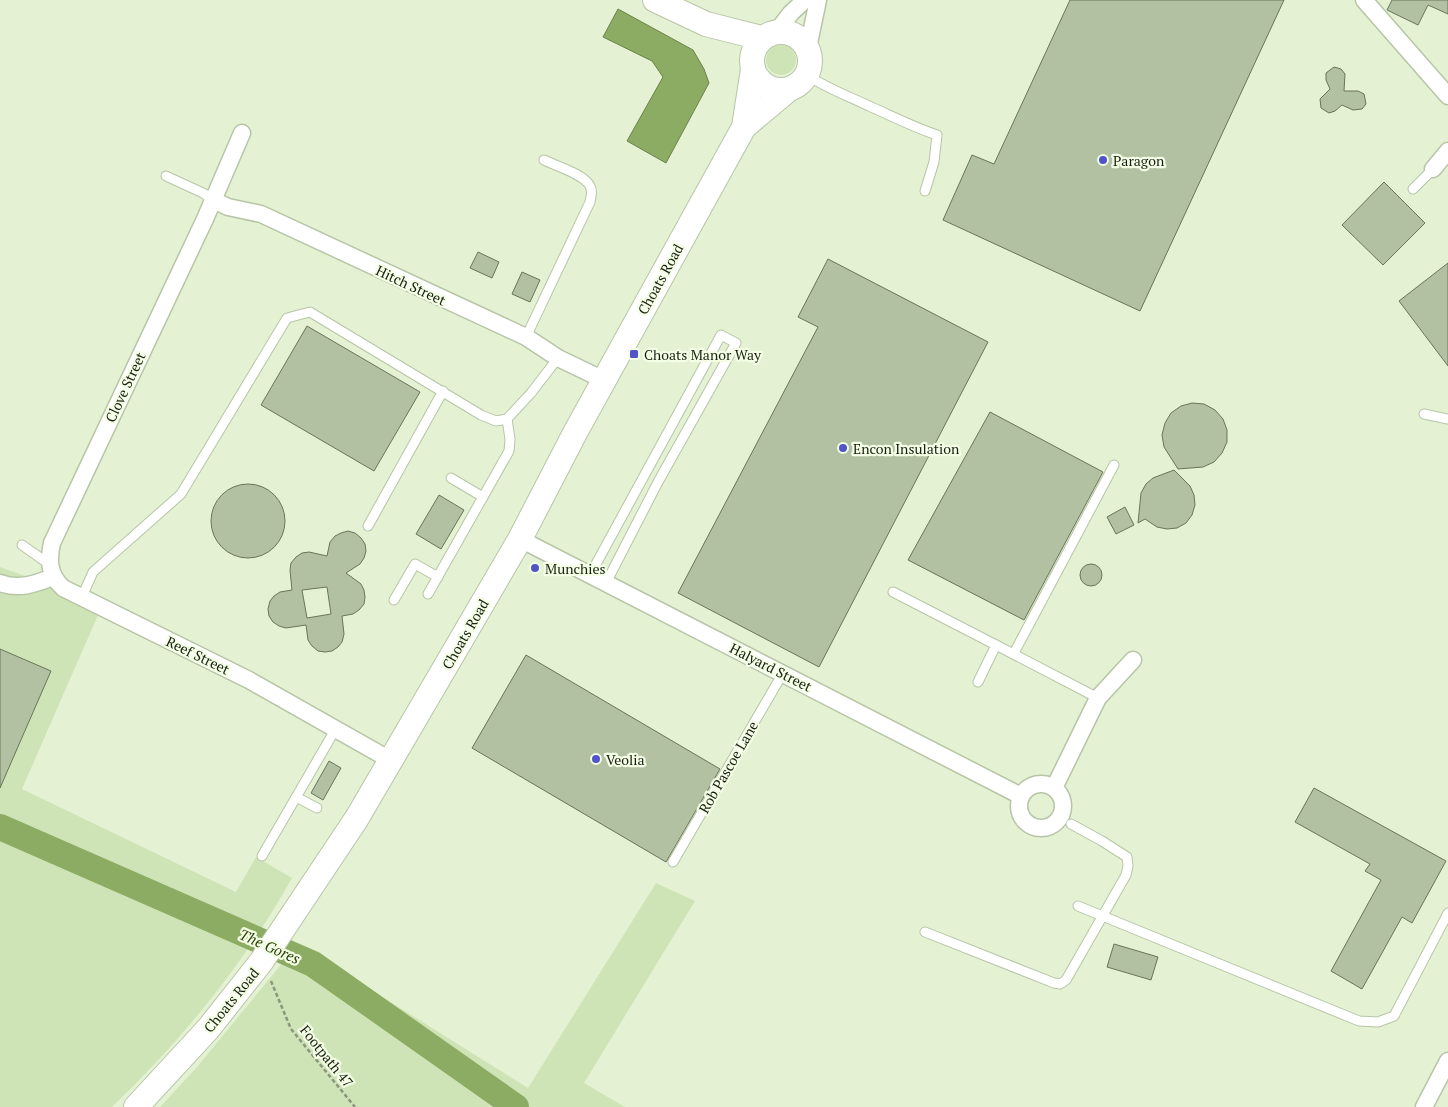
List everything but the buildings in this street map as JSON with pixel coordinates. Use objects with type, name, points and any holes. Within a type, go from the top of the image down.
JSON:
[{"type":"street","points":[[655,0],[706,24],[769,35],[786,32],[802,40],[808,48]]},
{"type":"street","points":[[752,65],[755,46],[805,0]]},
{"type":"street","points":[[706,24],[752,65],[760,82],[774,89],[798,82],[810,66],[808,48],[818,0]]},
{"type":"street","points":[[1364,0],[1448,96]]},
{"type":"street","name":"Choats Road","points":[[744,127],[752,65]]},
{"type":"street","name":"Choats Road","points":[[136,1107],[208,1029],[261,962],[357,818],[520,540],[576,431],[744,127],[798,82]]},
{"type":"street","name":"Clove Street","points":[[51,571],[52,543],[213,200],[242,133]]},
{"type":"street","points":[[1433,169],[1448,152]]},
{"type":"street","name":"Hitch Street","points":[[213,200],[228,207],[261,214],[526,337],[558,358],[604,380]]},
{"type":"street","name":"Halyard Street","points":[[520,540],[1021,796]]},
{"type":"street","points":[[0,583],[11,587],[18,587],[51,571]]},
{"type":"street","name":"Reef Street","points":[[51,571],[63,588],[249,680],[392,761]]},
{"type":"street","points":[[1054,788],[1098,698],[1133,660]]},
{"type":"street","points":[[1039,784],[1054,788],[1062,798],[1065,821],[1043,828],[1030,826],[1021,816],[1019,802],[1021,796],[1026,790],[1039,784]]},
{"type":"street","points":[[1424,1107],[1448,1061]]},
{"type":"lane","points":[[798,82],[822,85],[903,123],[937,134],[934,162],[925,191]]},
{"type":"lane","points":[[526,337],[590,202],[592,194],[590,186],[582,177],[544,160]]},
{"type":"lane","points":[[1413,189],[1433,169]]},
{"type":"lane","points":[[166,176],[203,193],[213,200]]},
{"type":"lane","points":[[81,598],[93,572],[181,494],[287,318],[310,312],[481,415],[496,420],[507,419],[531,394],[558,358]]},
{"type":"lane","points":[[590,575],[721,335],[736,343],[658,482],[606,583]]},
{"type":"lane","points":[[368,526],[444,391]]},
{"type":"lane","points":[[1424,414],[1448,419]]},
{"type":"lane","points":[[428,594],[509,451],[510,439],[507,419]]},
{"type":"lane","points":[[1014,653],[1114,465]]},
{"type":"lane","points":[[451,478],[483,497]]},
{"type":"lane","points":[[22,545],[51,571]]},
{"type":"lane","points":[[394,600],[415,564],[438,578]]},
{"type":"lane","points":[[893,592],[1098,698]]},
{"type":"lane","points":[[978,682],[996,645]]},
{"type":"lane","name":"Rob Pascoe Lane","points":[[673,862],[783,673]]},
{"type":"lane","points":[[262,856],[336,730]]},
{"type":"lane","points":[[296,797],[317,808]]},
{"type":"lane","points":[[925,932],[1054,983],[1060,984],[1066,980],[1126,876],[1128,866],[1127,857],[1065,821]]},
{"type":"lane","points":[[1078,906],[1359,1021],[1378,1022],[1394,1016],[1448,913]]},
{"type":"path","name":"Footpath 47","points":[[261,962],[277,993],[291,1029],[355,1107]]},
{"type":"shaded area","points":[[618,9],[693,50],[704,69],[709,83],[666,163],[627,141],[663,77],[652,61],[603,37]]},
{"type":"shaded area","points":[[781,45],[792,49],[796,60],[792,71],[781,75],[770,71],[766,60],[770,49]]},
{"type":"shaded area","points":[[0,567],[68,591],[102,606],[22,789],[236,892],[256,857],[292,878],[254,940],[211,999],[163,1055],[112,1107],[0,1107]]},
{"type":"shaded area","points":[[656,883],[695,901],[584,1083],[625,1107],[160,1107],[197,1067],[298,944],[528,1088]]},
{"type":"waterway","name":"The Gores","points":[[0,827],[313,964],[516,1107]]},
{"type":"place","name":"Paragon","points":[[1103,160]]},
{"type":"place","name":"Choats Manor Way","points":[[634,354]]},
{"type":"place","name":"Encon Insulation","points":[[843,448]]},
{"type":"place","name":"Munchies","points":[[535,568]]},
{"type":"place","name":"Veolia","points":[[596,759]]}]
